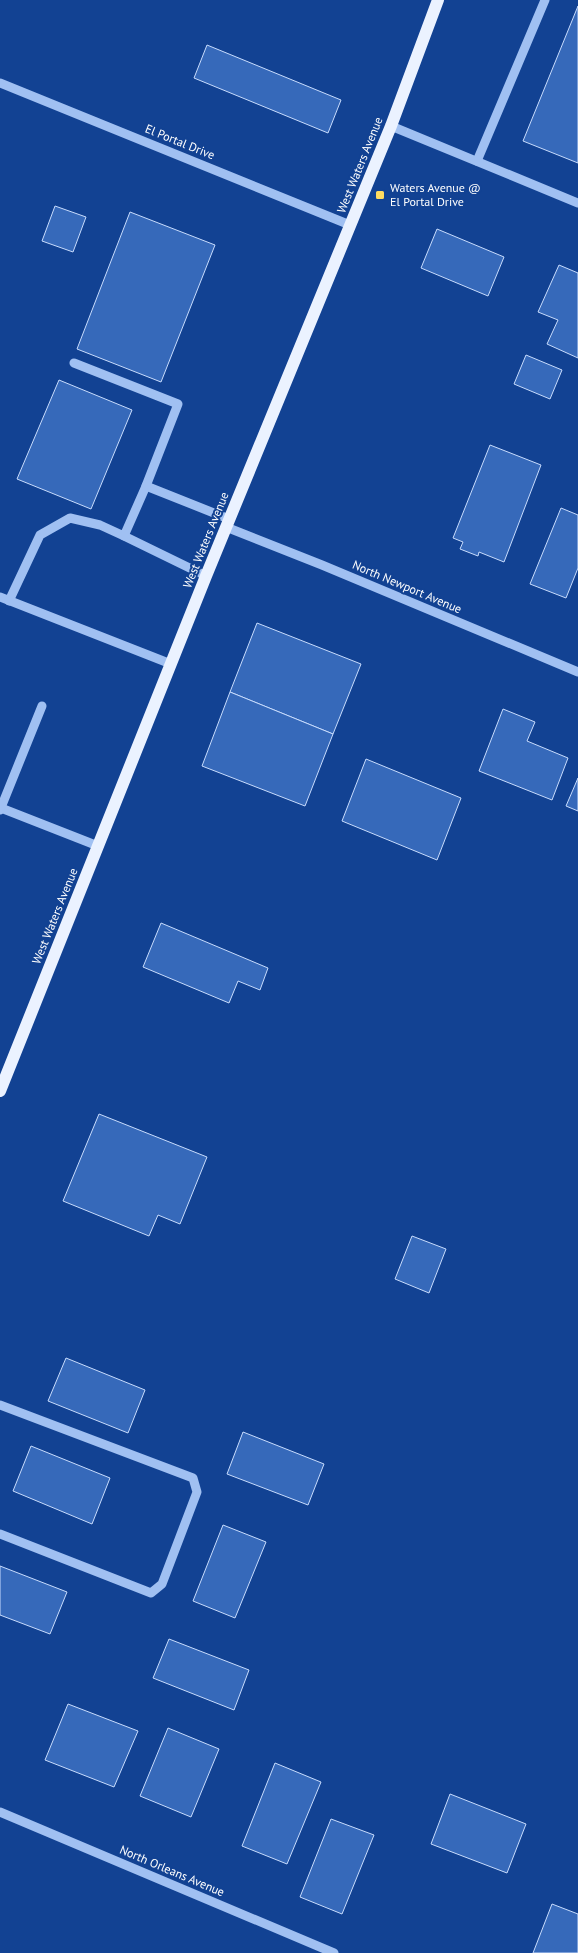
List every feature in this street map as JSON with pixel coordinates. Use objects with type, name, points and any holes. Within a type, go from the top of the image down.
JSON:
[{"type":"main road","name":"West Waters Avenue","points":[[0,1090],[170,664],[391,126],[438,0]]},
{"type":"street","points":[[477,161],[545,0]]},
{"type":"street","name":"El Portal Drive","points":[[0,83],[350,226]]},
{"type":"street","points":[[391,126],[578,203]]},
{"type":"street","points":[[74,363],[178,404],[124,536]]},
{"type":"street","name":"North Newport Avenue","points":[[146,486],[322,565],[578,672]]},
{"type":"street","points":[[9,601],[40,535],[70,518],[100,525],[206,576]]},
{"type":"street","points":[[0,597],[170,664]]},
{"type":"street","points":[[42,706],[0,809],[98,846]]},
{"type":"street","points":[[0,1405],[193,1478],[198,1492],[162,1584],[151,1594],[0,1534]]},
{"type":"street","name":"North Orleans Avenue","points":[[1,1815],[334,1953]]},
{"type":"building","points":[[578,6],[578,163],[523,141]]},
{"type":"building","points":[[207,45],[341,100],[328,133],[194,78]]},
{"type":"building","points":[[55,206],[86,217],[73,252],[42,241]]},
{"type":"building","points":[[130,212],[215,245],[161,382],[77,349]]},
{"type":"building","points":[[437,229],[504,257],[488,296],[421,268]]},
{"type":"building","points":[[559,265],[578,273],[578,358],[547,344],[558,320],[538,312]]},
{"type":"building","points":[[526,355],[562,370],[550,399],[514,384]]},
{"type":"building","points":[[59,380],[132,410],[91,509],[17,479]]},
{"type":"building","points":[[490,445],[541,465],[504,562],[479,552],[478,556],[460,549],[463,542],[453,538]]},
{"type":"building","points":[[561,508],[578,515],[578,568],[566,598],[530,584]]},
{"type":"building","points":[[257,623],[361,664],[333,734],[230,692]]},
{"type":"building","points":[[230,692],[333,734],[305,806],[202,766]]},
{"type":"building","points":[[503,709],[535,722],[527,741],[568,758],[552,800],[479,771]]},
{"type":"building","points":[[366,759],[461,798],[437,860],[342,821]]},
{"type":"building","points":[[578,778],[578,811],[566,806]]},
{"type":"building","points":[[161,923],[268,968],[260,990],[238,981],[229,1003],[143,967]]},
{"type":"building","points":[[99,1114],[207,1157],[180,1224],[158,1215],[149,1236],[63,1201]]},
{"type":"building","points":[[412,1236],[446,1249],[429,1293],[395,1279]]},
{"type":"building","points":[[66,1358],[145,1390],[128,1433],[48,1401]]},
{"type":"building","points":[[243,1432],[324,1464],[308,1505],[227,1474]]},
{"type":"building","points":[[31,1446],[110,1478],[92,1524],[13,1491]]},
{"type":"building","points":[[223,1525],[266,1542],[235,1618],[193,1601]]},
{"type":"building","points":[[0,1566],[67,1592],[50,1634],[0,1615]]},
{"type":"building","points":[[169,1639],[249,1670],[234,1710],[153,1678]]},
{"type":"building","points":[[68,1704],[138,1731],[114,1787],[45,1760]]},
{"type":"building","points":[[168,1728],[219,1749],[191,1817],[140,1796]]},
{"type":"building","points":[[275,1763],[321,1782],[287,1864],[242,1846]]},
{"type":"building","points":[[450,1794],[526,1824],[507,1873],[431,1844]]},
{"type":"building","points":[[331,1819],[374,1835],[342,1914],[300,1897]]},
{"type":"building","points":[[552,1904],[578,1914],[578,1953],[533,1953]]},
{"type":"place","name":"Waters Avenue @ El Portal Drive","points":[[380,195]]}]
